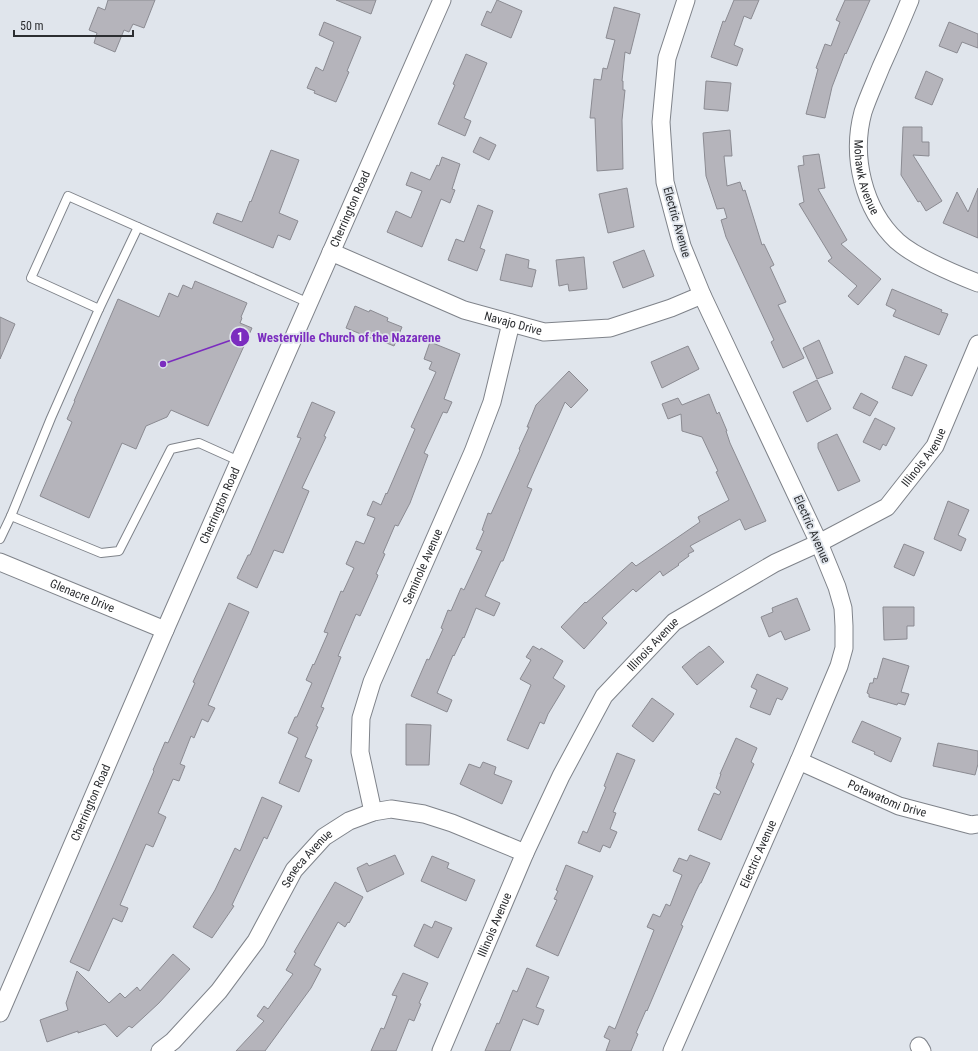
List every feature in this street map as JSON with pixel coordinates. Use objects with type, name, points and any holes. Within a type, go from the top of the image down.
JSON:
[{"type":"street","name":"Cherrington Road","points":[[0,1013],[165,630],[442,0]]},
{"type":"street","name":"Electric Avenue","points":[[672,1051],[799,761],[839,666],[844,648],[843,608],[837,587],[820,543],[702,295],[682,246],[665,182],[661,122],[667,58],[686,0]]},
{"type":"street","name":"Mohawk Avenue","points":[[910,0],[863,112],[859,136],[858,161],[864,185],[872,206],[883,225],[897,241],[915,254],[978,283]]},
{"type":"street","name":"Navajo Drive","points":[[331,252],[464,310],[544,332],[610,328],[672,308],[702,295]]},
{"type":"street","name":"Seminole Avenue","points":[[373,812],[360,752],[361,718],[372,682],[484,424],[492,402],[511,323]]},
{"type":"street","name":"Illinois Avenue","points":[[441,1051],[525,853],[561,776],[604,696],[674,622],[775,563],[820,543],[887,507],[935,446],[978,344]]},
{"type":"street","name":"Glenacre Drive","points":[[0,562],[165,630]]},
{"type":"street","name":"Potawatomi Drive","points":[[799,761],[899,806],[971,825],[978,824]]},
{"type":"street","name":"Seneca Avenue","points":[[160,1051],[173,1040],[223,985],[256,941],[294,870],[324,837],[350,821],[373,812],[391,809],[424,814],[452,823],[525,853]]},
{"type":"lane","points":[[100,309],[31,278],[68,196],[309,303]]},
{"type":"lane","points":[[0,539],[11,516],[51,418],[138,227]]},
{"type":"lane","points":[[11,516],[101,553],[119,551],[171,449],[199,443],[239,461]]},
{"type":"building","points":[[108,0],[155,0],[144,28],[133,24],[129,32],[124,30],[115,52],[94,43],[97,33],[89,30],[98,7],[105,10]]},
{"type":"building","points":[[336,0],[376,0],[371,14]]},
{"type":"building","points":[[497,0],[522,11],[511,38],[481,25],[487,11],[491,13]]},
{"type":"building","points":[[734,0],[759,0],[751,19],[744,16],[734,45],[743,49],[737,66],[711,57],[723,21],[725,22]]},
{"type":"building","points":[[845,0],[870,0],[846,54],[845,53],[832,87],[825,118],[806,114],[818,69],[816,68],[825,44],[831,46],[840,22],[836,20]]},
{"type":"building","points":[[614,7],[640,14],[630,54],[625,52],[622,81],[623,90],[625,90],[622,120],[623,169],[597,171],[595,118],[590,118],[594,79],[601,80],[603,68],[607,69],[615,40],[606,38]]},
{"type":"building","points":[[324,22],[361,37],[347,71],[349,72],[336,102],[314,93],[315,91],[307,88],[316,67],[323,71],[334,42],[319,35]]},
{"type":"building","points":[[949,22],[978,34],[978,48],[962,42],[957,53],[939,46]]},
{"type":"building","points":[[466,54],[487,63],[464,118],[471,121],[465,136],[438,124],[455,85],[453,84]]},
{"type":"building","points":[[926,71],[943,79],[932,105],[915,98]]},
{"type":"building","points":[[706,81],[731,83],[728,111],[704,109]]},
{"type":"building","points":[[903,127],[922,127],[922,142],[929,142],[929,156],[913,155],[942,201],[926,211],[920,201],[918,202],[901,175]]},
{"type":"building","points":[[730,130],[732,156],[724,156],[727,186],[740,182],[743,191],[745,190],[762,245],[764,244],[774,265],[770,267],[786,302],[778,305],[804,358],[783,368],[771,342],[774,340],[726,237],[721,220],[727,218],[724,208],[717,209],[706,176],[703,133]]},
{"type":"building","points":[[480,137],[496,145],[489,160],[473,152]]},
{"type":"building","points":[[271,150],[299,160],[279,213],[298,221],[290,240],[278,235],[273,248],[213,223],[217,213],[242,222]]},
{"type":"building","points":[[819,154],[825,188],[818,189],[847,240],[841,244],[881,279],[858,305],[848,296],[857,286],[828,261],[832,258],[799,204],[804,202],[798,166],[804,165],[803,156]]},
{"type":"building","points":[[442,157],[460,164],[452,189],[455,190],[450,203],[441,199],[422,247],[387,232],[396,211],[411,218],[422,191],[406,185],[411,172],[430,180],[437,165],[439,166]]},
{"type":"building","points":[[627,188],[634,227],[608,233],[599,194]]},
{"type":"building","points":[[978,188],[978,238],[943,223],[957,192],[968,212]]},
{"type":"building","points":[[478,205],[493,211],[480,248],[485,250],[477,271],[448,260],[456,239],[464,242]]},
{"type":"building","points":[[644,250],[654,276],[623,288],[613,262]]},
{"type":"building","points":[[506,254],[529,260],[528,268],[536,270],[532,287],[500,280]]},
{"type":"building","points":[[584,257],[587,289],[569,291],[568,284],[559,286],[556,260]]},
{"type":"building","points":[[195,281],[247,303],[240,323],[252,328],[208,426],[171,410],[167,417],[146,426],[136,449],[122,443],[89,518],[40,496],[72,422],[67,419],[74,401],[118,299],[159,317],[169,293],[178,297],[183,285],[192,289]]},
{"type":"building","points":[[892,289],[942,310],[941,312],[948,314],[939,335],[893,316],[896,310],[886,305]]},
{"type":"building","points":[[355,306],[369,312],[370,310],[388,318],[387,321],[402,327],[394,346],[346,328]]},
{"type":"building","points":[[0,317],[15,324],[0,359]]},
{"type":"building","points":[[819,340],[833,373],[817,379],[803,348]]},
{"type":"building","points":[[430,342],[460,354],[444,399],[452,402],[447,413],[443,412],[424,453],[428,455],[410,503],[398,526],[395,525],[383,553],[385,554],[376,574],[378,575],[377,578],[360,616],[356,614],[338,656],[341,657],[321,707],[324,708],[316,726],[318,727],[305,757],[312,760],[299,792],[279,783],[298,738],[288,733],[312,683],[306,680],[328,633],[324,632],[341,591],[343,592],[354,568],[346,564],[356,541],[364,544],[375,518],[367,515],[373,501],[381,505],[386,493],[387,494],[415,429],[411,427],[436,372],[429,369],[432,362],[424,359]]},
{"type":"building","points":[[688,346],[699,369],[662,388],[651,362]]},
{"type":"building","points":[[905,356],[927,365],[912,396],[892,388]]},
{"type":"building","points":[[569,371],[588,390],[571,408],[565,402],[527,487],[532,489],[503,561],[501,561],[485,596],[500,603],[494,616],[476,608],[464,638],[463,637],[454,656],[453,655],[437,693],[452,700],[447,712],[411,696],[427,659],[429,660],[443,629],[441,628],[448,610],[451,611],[461,588],[464,590],[482,551],[476,549],[484,531],[482,530],[488,513],[491,514],[520,450],[519,449],[529,427],[527,427],[536,405]]},
{"type":"building","points":[[817,380],[831,409],[807,422],[793,392]]},
{"type":"building","points":[[861,393],[878,402],[870,416],[853,408]]},
{"type":"building","points":[[709,394],[717,414],[719,412],[730,443],[766,521],[745,530],[740,519],[690,546],[694,551],[688,554],[689,556],[678,564],[679,565],[663,576],[660,571],[636,592],[633,589],[602,618],[607,623],[584,649],[561,627],[585,602],[586,603],[632,562],[636,566],[700,522],[698,517],[729,500],[716,472],[718,471],[702,437],[682,431],[681,414],[668,419],[662,404],[678,398],[682,405]]},
{"type":"building","points":[[312,402],[335,412],[324,436],[326,437],[302,488],[309,491],[283,553],[274,550],[257,588],[237,578],[248,555],[250,555],[301,438],[297,437]]},
{"type":"building","points":[[875,418],[895,428],[886,446],[883,444],[880,450],[863,442]]},
{"type":"building","points":[[837,434],[860,481],[838,491],[818,448],[818,443]]},
{"type":"building","points":[[948,501],[969,510],[958,535],[966,539],[961,551],[934,539]]},
{"type":"building","points":[[904,544],[924,552],[914,576],[894,567]]},
{"type":"building","points":[[797,598],[810,630],[785,640],[781,631],[769,637],[761,617],[773,612],[772,608]]},
{"type":"building","points":[[229,603],[249,612],[208,705],[215,708],[208,722],[202,719],[194,738],[191,736],[180,764],[185,766],[179,781],[173,779],[158,813],[166,817],[153,847],[146,844],[120,905],[128,908],[122,922],[113,918],[89,971],[70,962],[154,771],[153,770],[165,742],[168,743],[195,683],[193,682]]},
{"type":"building","points":[[883,607],[914,607],[914,626],[907,626],[907,639],[884,640]]},
{"type":"building","points":[[533,646],[540,650],[541,648],[563,661],[553,678],[565,686],[548,714],[544,724],[540,722],[528,749],[507,740],[531,685],[520,679],[531,660],[526,657]]},
{"type":"building","points":[[709,646],[724,662],[697,685],[682,667]]},
{"type":"building","points":[[883,658],[909,666],[901,692],[909,694],[905,705],[898,703],[897,705],[869,697],[869,694],[867,693],[870,683],[873,683],[874,678],[877,679]]},
{"type":"building","points":[[757,674],[788,688],[782,700],[777,698],[770,715],[750,707],[757,690],[751,687]]},
{"type":"building","points":[[652,698],[674,714],[653,742],[632,726]]},
{"type":"building","points":[[862,721],[901,738],[891,762],[874,754],[875,752],[852,742]]},
{"type":"building","points":[[406,724],[431,725],[429,765],[406,765]]},
{"type":"building","points":[[736,738],[757,748],[751,762],[754,764],[721,840],[698,830],[714,793],[719,795],[721,792],[716,788],[720,774]]},
{"type":"building","points":[[938,743],[978,751],[978,764],[975,775],[933,766]]},
{"type":"building","points":[[617,753],[635,760],[613,812],[616,813],[610,829],[617,832],[610,848],[603,845],[600,852],[578,843],[583,831],[587,833],[606,787],[604,786]]},
{"type":"building","points":[[483,762],[496,767],[494,774],[512,781],[502,804],[460,784],[469,764],[480,768]]},
{"type":"building","points":[[262,797],[282,806],[267,839],[264,837],[232,905],[234,906],[212,938],[193,927],[215,890],[235,848],[240,851]]},
{"type":"building","points":[[395,855],[404,874],[367,892],[357,868],[367,863],[369,866]]},
{"type":"building","points":[[690,855],[710,863],[681,925],[683,926],[647,1011],[646,1010],[636,1033],[638,1034],[631,1051],[606,1051],[610,1040],[604,1037],[609,1026],[615,1029],[654,930],[647,927],[653,914],[660,917],[666,904],[670,906],[682,875],[673,871],[679,858],[687,861]]},
{"type":"building","points":[[432,856],[449,863],[447,868],[475,880],[466,901],[421,881]]},
{"type":"building","points":[[566,865],[593,876],[558,956],[536,946],[557,900],[554,899],[558,891],[556,890]]},
{"type":"building","points":[[335,882],[363,897],[349,923],[348,922],[345,927],[338,922],[314,965],[321,969],[311,988],[265,1051],[236,1051],[264,1021],[257,1016],[264,1006],[268,1009],[293,974],[286,970],[296,953],[294,952]]},
{"type":"building","points":[[435,921],[452,928],[438,958],[414,946],[424,924],[432,928]]},
{"type":"building","points":[[173,954],[190,969],[159,1003],[132,1028],[129,1026],[117,1037],[105,1024],[78,1033],[78,1031],[47,1042],[40,1020],[68,1010],[66,1003],[77,971],[109,1003],[120,993],[125,998],[137,987],[140,991]]},
{"type":"building","points":[[527,968],[549,977],[536,1007],[544,1010],[538,1025],[523,1019],[510,1051],[485,1051],[497,1023],[499,1024],[513,990],[517,992]]},
{"type":"building","points":[[403,973],[428,983],[419,1003],[421,1004],[414,1021],[409,1019],[396,1051],[371,1051],[381,1028],[384,1029],[397,996],[392,995]]},
{"type":"place","name":"Westerville Church of the Nazarene","points":[[163,364]]}]
